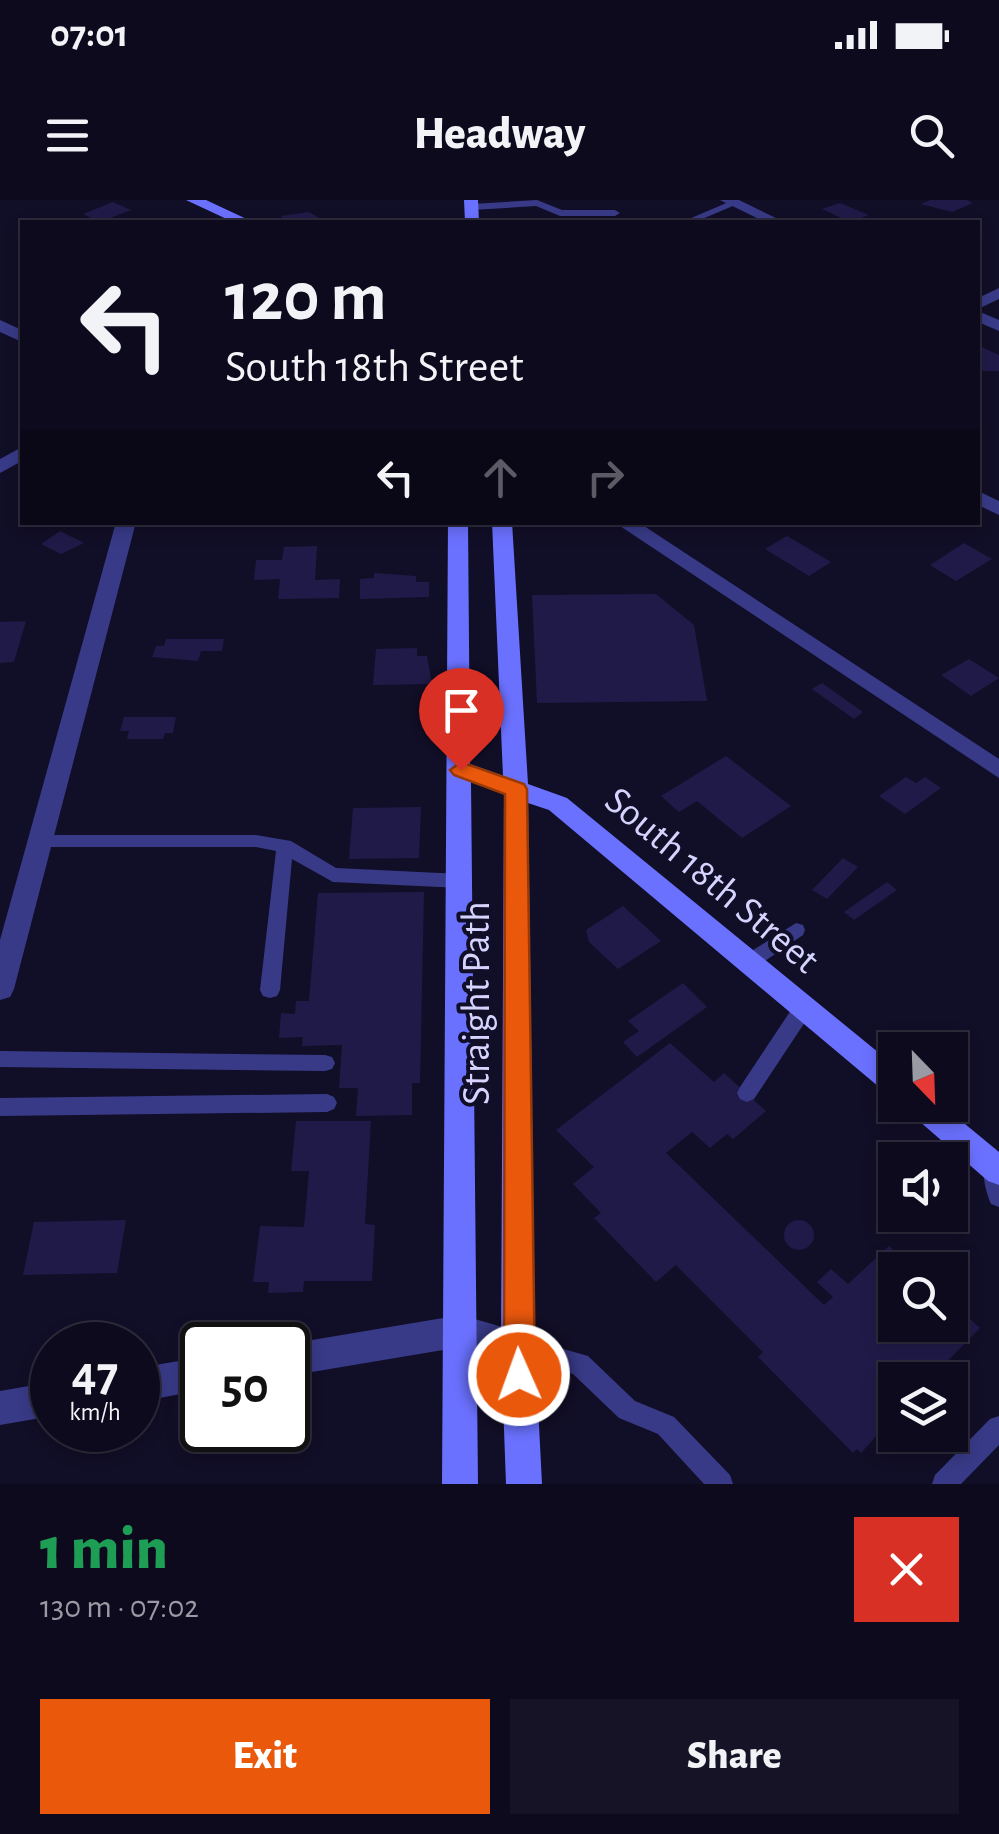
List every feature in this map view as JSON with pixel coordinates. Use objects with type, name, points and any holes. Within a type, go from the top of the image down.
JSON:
[{"type":"main road","points":[[193,200],[240,220]]},
{"type":"main road","name":"Straight Path","points":[[458,525],[460,1484]]},
{"type":"main road","name":"Straight Path","points":[[502,525],[516,789],[518,1347],[524,1484]]},
{"type":"main road","name":"South 18th Street","points":[[461,770],[558,804],[878,1068]]},
{"type":"main road","points":[[942,1122],[996,1168]]},
{"type":"street","points":[[731,202],[772,220]]},
{"type":"street","points":[[0,989],[125,525]]},
{"type":"street","points":[[629,525],[999,770]]},
{"type":"street","points":[[310,1356],[461,1331],[518,1347]]},
{"type":"street","points":[[0,1408],[30,1403]]},
{"type":"lane","points":[[472,210],[536,201],[560,213],[615,213]]},
{"type":"lane","points":[[691,220],[731,202]]},
{"type":"lane","points":[[40,841],[256,841],[285,846],[333,875],[461,880]]},
{"type":"lane","points":[[270,990],[285,846]]},
{"type":"lane","points":[[750,962],[796,930]]},
{"type":"lane","points":[[747,1094],[804,1007]]},
{"type":"lane","points":[[0,1059],[325,1063]]},
{"type":"lane","points":[[0,1107],[327,1103]]},
{"type":"lane","points":[[996,1168],[999,1198]]},
{"type":"lane","points":[[518,1347],[580,1364],[627,1410],[666,1424],[721,1484]]},
{"type":"lane","points":[[944,1484],[999,1428]]},
{"type":"building","points":[[930,200],[973,203],[952,212],[921,204]]},
{"type":"building","points":[[113,202],[131,210],[105,220],[83,214]]},
{"type":"building","points":[[840,203],[869,215],[846,220],[822,209]]},
{"type":"building","points":[[309,212],[323,220],[284,220],[281,216]]},
{"type":"building","points":[[980,346],[999,355],[999,371],[980,371]]},
{"type":"building","points":[[60,531],[84,543],[61,554],[41,544]]},
{"type":"building","points":[[787,536],[831,562],[809,576],[765,549]]},
{"type":"building","points":[[964,543],[992,559],[956,581],[930,565]]},
{"type":"building","points":[[317,546],[315,580],[340,579],[339,598],[278,599],[280,579],[254,580],[256,560],[282,560],[284,547]]},
{"type":"building","points":[[374,573],[416,576],[416,582],[429,582],[429,597],[360,599],[360,579],[374,578]]},
{"type":"building","points":[[656,594],[694,625],[707,701],[537,703],[532,595]]},
{"type":"building","points":[[26,621],[14,662],[0,663],[0,622]]},
{"type":"building","points":[[166,639],[224,639],[222,651],[201,651],[198,661],[152,657],[156,646],[164,646]]},
{"type":"building","points":[[417,648],[417,656],[427,656],[432,684],[373,685],[376,649]]},
{"type":"building","points":[[969,659],[999,678],[971,696],[941,675]]},
{"type":"building","points":[[822,683],[863,712],[854,719],[812,689]]},
{"type":"building","points":[[124,717],[176,717],[173,733],[165,733],[163,739],[127,739],[129,731],[120,731]]},
{"type":"building","points":[[726,756],[791,806],[742,838],[697,801],[679,812],[661,796]]},
{"type":"building","points":[[906,777],[916,783],[925,777],[941,788],[905,814],[879,796]]},
{"type":"building","points":[[421,807],[419,858],[349,859],[353,808]]},
{"type":"building","points":[[843,858],[858,867],[827,899],[812,890]]},
{"type":"building","points":[[887,882],[897,890],[854,920],[844,912]]},
{"type":"building","points":[[424,892],[420,1083],[412,1083],[412,1115],[356,1116],[358,1088],[339,1088],[342,1045],[302,1046],[303,1037],[279,1038],[281,1013],[295,1014],[296,1001],[309,1001],[318,893]]},
{"type":"building","points":[[623,906],[661,941],[618,969],[589,942],[586,930]]},
{"type":"building","points":[[683,983],[707,1007],[637,1057],[623,1042],[639,1031],[628,1021]]},
{"type":"building","points":[[670,1043],[714,1082],[724,1073],[766,1111],[733,1139],[727,1134],[710,1148],[692,1132],[666,1153],[824,1305],[833,1297],[817,1282],[831,1269],[848,1284],[878,1256],[878,1342],[966,1342],[947,1362],[878,1362],[878,1434],[861,1453],[857,1449],[853,1453],[758,1357],[763,1352],[676,1265],[656,1282],[594,1218],[601,1213],[573,1184],[594,1167],[556,1130]]},
{"type":"building","points":[[296,1121],[371,1121],[365,1224],[375,1225],[372,1281],[304,1281],[303,1292],[268,1293],[269,1282],[253,1282],[260,1226],[304,1227],[309,1171],[291,1171]]},
{"type":"building","points":[[126,1220],[117,1273],[23,1275],[34,1222]]},
{"type":"building","points":[[799,1220],[810,1224],[814,1235],[810,1246],[799,1250],[788,1246],[784,1235],[788,1224]]},
{"type":"building","points":[[968,1317],[980,1328],[968,1340]]},
{"type":"route","points":[[461,770],[516,789],[519,1375]]}]
